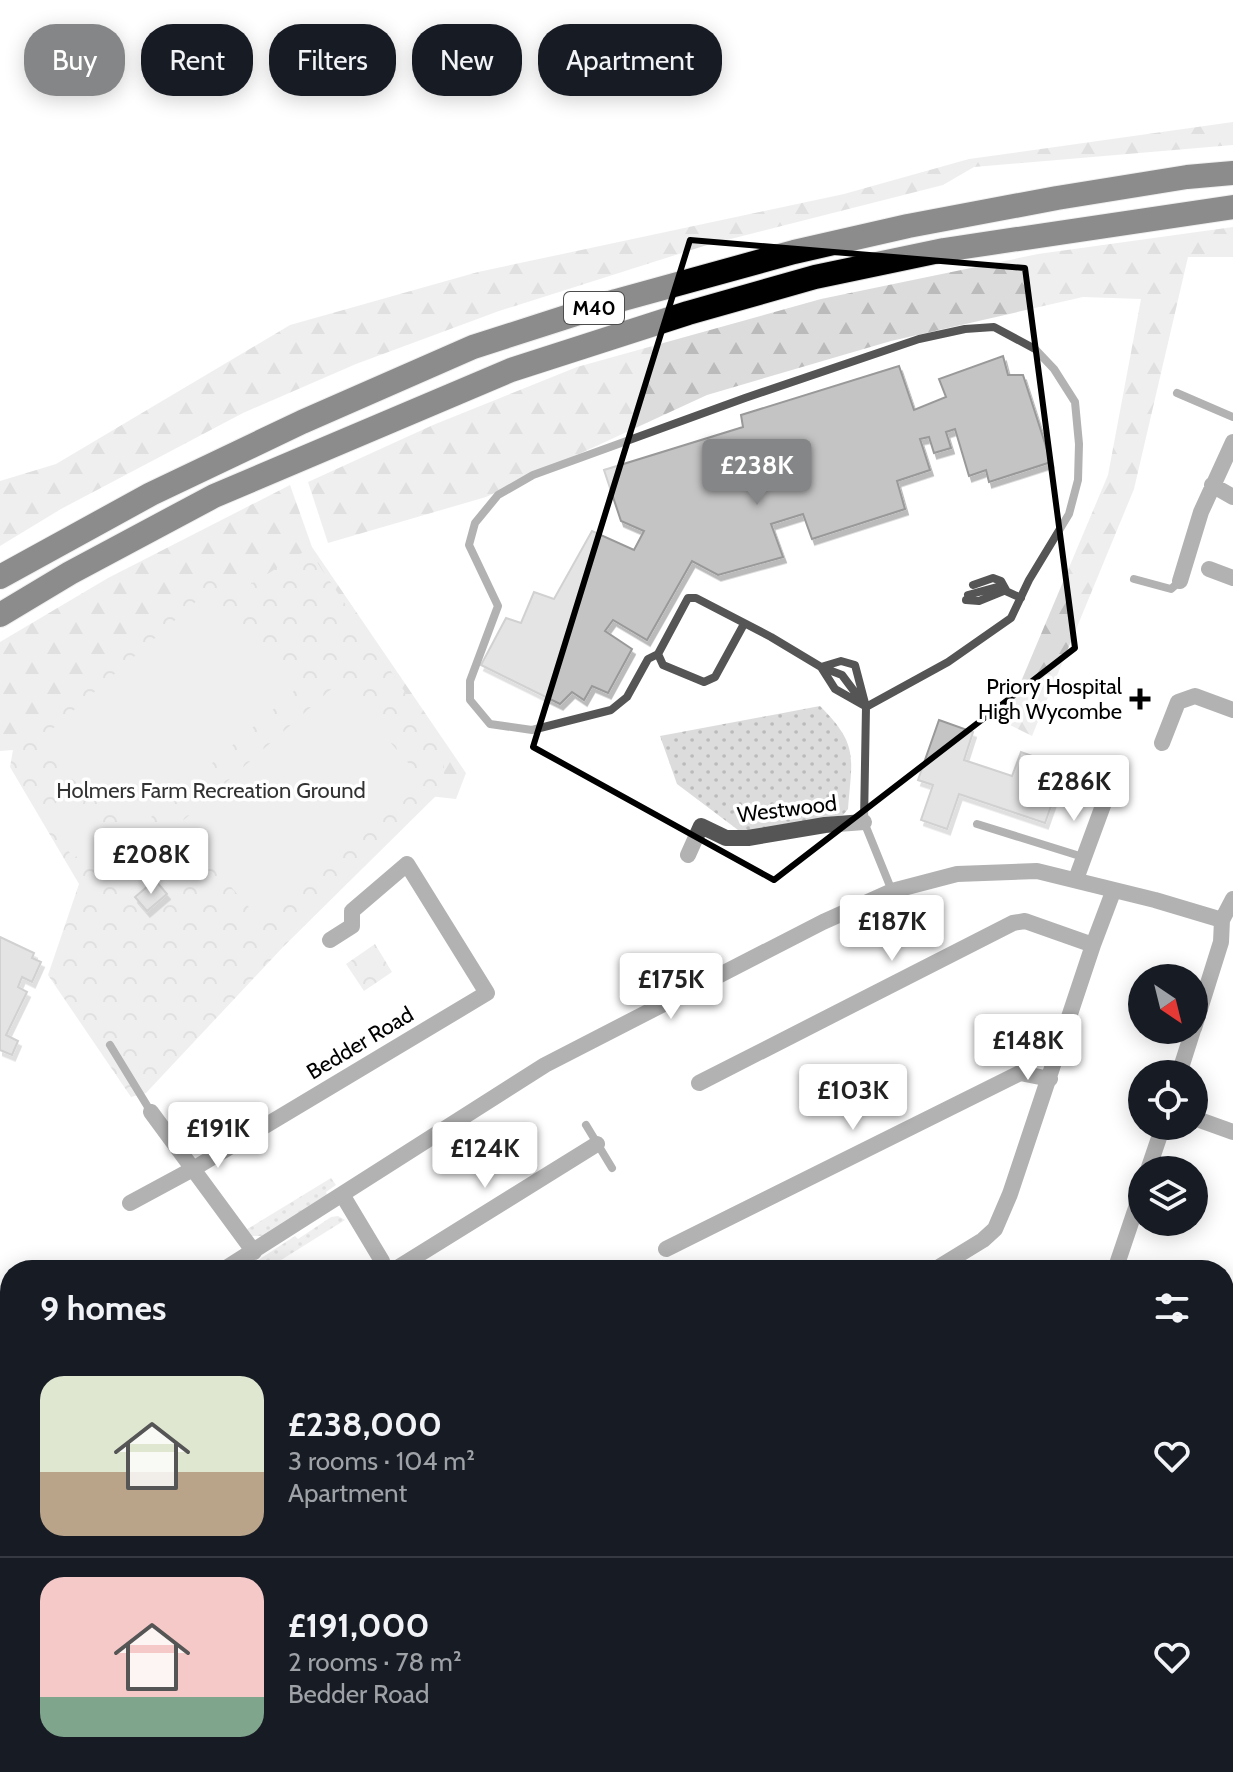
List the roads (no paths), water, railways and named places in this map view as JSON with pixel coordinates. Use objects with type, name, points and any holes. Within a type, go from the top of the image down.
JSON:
[{"type":"highway","name":"M40","points":[[0,577],[151,494],[302,422],[487,343],[616,301],[851,239],[1057,198],[1187,177],[1233,173]]},
{"type":"highway","name":"M40","points":[[0,615],[70,573],[214,496],[511,370],[688,313],[815,277],[944,250],[1233,207]]},
{"type":"street","points":[[1180,581],[1212,485],[1233,442]]},
{"type":"street","points":[[1212,485],[1233,497]]},
{"type":"street","points":[[1209,569],[1233,578]]},
{"type":"street","points":[[1162,743],[1178,702],[1195,696],[1233,710]]},
{"type":"street","points":[[1076,879],[1112,781]]},
{"type":"street","name":"Westwood","points":[[688,855],[701,826],[726,838],[748,838],[864,822]]},
{"type":"street","name":"Bedder Road","points":[[130,1203],[193,1169],[487,993],[403,858],[352,911],[352,926],[330,940]]},
{"type":"street","points":[[240,1260],[545,1065],[823,922],[892,891],[957,874],[1037,871],[1222,920]]},
{"type":"street","points":[[950,1260],[995,1229],[1010,1194],[1113,892]]},
{"type":"street","points":[[1208,984],[1221,942],[1222,920],[1233,899]]},
{"type":"street","points":[[699,1083],[1013,923],[1025,921],[1093,945]]},
{"type":"street","points":[[666,1249],[1020,1073],[1050,1079]]},
{"type":"street","points":[[151,1112],[254,1252]]},
{"type":"street","points":[[1208,1123],[1233,1132]]},
{"type":"street","points":[[410,1260],[597,1144]]},
{"type":"street","points":[[343,1196],[381,1260]]},
{"type":"street","points":[[1118,1260],[1128,1231]]},
{"type":"lane","points":[[994,327],[1035,349],[1054,369],[1075,402],[1078,468],[1069,514],[1011,618],[948,662],[866,707],[842,675],[821,667],[707,603],[688,598],[658,654],[648,659],[627,697],[611,710],[532,730],[490,724],[470,700],[470,681],[498,606],[469,545],[475,523],[498,495],[533,475],[919,339],[965,329],[994,327]]},
{"type":"lane","points":[[1177,393],[1233,417]]},
{"type":"lane","points":[[973,585],[993,578],[1021,598]]},
{"type":"lane","points":[[1134,579],[1171,589],[1178,586],[1180,581]]},
{"type":"lane","points":[[967,598],[979,601],[1006,590]]},
{"type":"lane","points":[[658,654],[663,665],[704,682],[715,677],[744,624]]},
{"type":"lane","name":"Westwood","points":[[821,667],[841,661],[855,665],[866,707],[864,822],[892,891]]},
{"type":"lane","points":[[821,667],[835,689],[866,707]]},
{"type":"lane","points":[[977,824],[1083,857]]},
{"type":"lane","points":[[110,1045],[151,1112]]},
{"type":"lane","points":[[586,1125],[612,1168]]},
{"type":"place","name":"Priory Hospital High Wycombe","points":[[1140,699]]},
{"type":"park label","name":"Holmers Farm Recreation Ground","points":[[211,790]]}]
